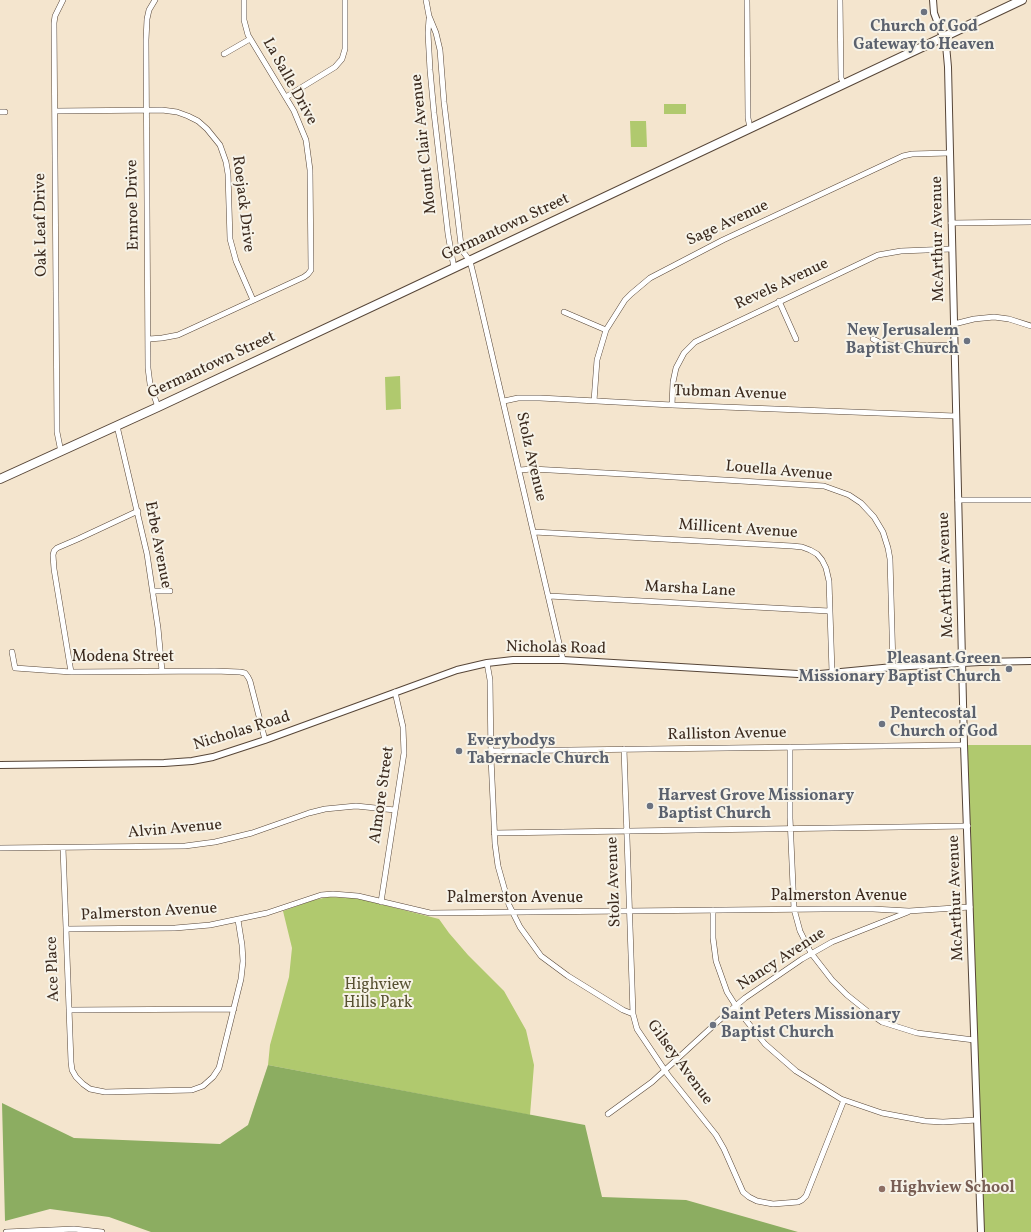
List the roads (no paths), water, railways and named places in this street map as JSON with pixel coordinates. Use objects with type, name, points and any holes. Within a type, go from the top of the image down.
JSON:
[{"type":"main road","name":"Germantown Street","points":[[0,479],[470,261],[1020,0]]},
{"type":"street","name":"Oak Leaf Drive","points":[[61,452],[58,432],[54,23],[57,11],[63,0]]},
{"type":"street","name":"La Salle Drive","points":[[244,0],[244,20],[246,29],[250,39],[286,97],[300,125],[306,140],[310,170],[310,272],[304,278],[253,300]]},
{"type":"street","points":[[286,97],[335,67],[342,59],[345,49],[345,0]]},
{"type":"street","name":"Mount Clair Avenue","points":[[426,0],[429,16],[436,33],[440,50],[445,109],[461,245],[464,253],[470,261]]},
{"type":"street","points":[[747,0],[748,118],[750,128]]},
{"type":"street","points":[[840,0],[841,78],[844,84]]},
{"type":"street","name":"McArthur Avenue","points":[[933,0],[934,13],[946,45],[964,745],[981,1232]]},
{"type":"street","name":"Ernroe Drive","points":[[152,1],[147,19],[146,40],[149,378],[151,390],[158,407]]},
{"type":"street","name":"Mount Clair Avenue","points":[[429,16],[428,34],[434,113],[448,234],[454,268]]},
{"type":"street","points":[[224,54],[250,39]]},
{"type":"street","name":"Roejack Drive","points":[[55,111],[170,111],[193,118],[207,129],[220,145],[224,156],[227,168],[229,232],[231,247],[253,300]]},
{"type":"street","name":"Sage Avenue","points":[[594,401],[597,360],[606,330],[625,300],[650,278],[671,266],[903,156],[912,154],[949,153]]},
{"type":"street","points":[[951,223],[1031,222]]},
{"type":"street","name":"Revels Avenue","points":[[672,405],[673,382],[676,368],[684,353],[691,345],[708,334],[878,255],[901,251],[951,249]]},
{"type":"street","name":"Stolz Avenue","points":[[470,261],[504,401],[563,660]]},
{"type":"street","points":[[149,339],[178,335],[253,300]]},
{"type":"street","points":[[779,301],[796,339]]},
{"type":"street","points":[[564,312],[606,330]]},
{"type":"street","points":[[954,324],[974,319],[994,317],[1010,319],[1031,326]]},
{"type":"street","points":[[873,339],[883,344],[901,346],[954,345]]},
{"type":"street","name":"Tubman Avenue","points":[[504,401],[518,398],[540,398],[672,405],[955,416]]},
{"type":"street","name":"Erbe Avenue","points":[[117,426],[138,511],[153,591],[162,671]]},
{"type":"street","name":"Louella Avenue","points":[[520,470],[532,469],[824,486],[849,495],[861,503],[874,517],[883,532],[888,548],[891,571],[893,666]]},
{"type":"street","points":[[958,500],[1031,500]]},
{"type":"street","points":[[71,672],[59,605],[53,554],[57,548],[138,511]]},
{"type":"street","name":"Millicent Avenue","points":[[534,532],[802,547],[810,550],[817,554],[824,564],[829,581],[832,672]]},
{"type":"street","points":[[153,591],[170,591]]},
{"type":"street","name":"Marsha Lane","points":[[549,596],[829,610]]},
{"type":"street","name":"Modena Street","points":[[12,652],[15,668],[71,672],[240,672],[246,675],[250,681],[265,740]]},
{"type":"street","name":"Nicholas Road","points":[[0,765],[148,764],[182,762],[213,757],[265,740],[457,670],[487,663],[524,659],[820,674],[893,666],[1031,661]]},
{"type":"street","name":"Gilsey Avenue","points":[[487,663],[490,680],[494,833],[499,872],[512,912],[528,940],[541,956],[584,986],[623,1010],[633,1014],[637,1029],[665,1070],[716,1135],[724,1149],[737,1181],[746,1195],[752,1200],[773,1204],[790,1203],[800,1201],[806,1196],[844,1100]]},
{"type":"street","name":"Almore Street","points":[[381,902],[404,746],[401,716],[396,692]]},
{"type":"street","name":"Ralliston Avenue","points":[[491,751],[964,745]]},
{"type":"street","points":[[790,747],[790,828],[794,909],[799,927],[811,953],[832,980],[847,995],[882,1022],[918,1033],[974,1040]]},
{"type":"street","name":"Stolz Avenue","points":[[624,749],[633,1014]]},
{"type":"street","name":"Alvin Avenue","points":[[0,848],[185,846],[215,842],[252,833],[325,808],[356,806],[395,810]]},
{"type":"street","points":[[494,833],[968,826]]},
{"type":"street","name":"Ace Place","points":[[63,848],[71,1066],[76,1077],[83,1084],[95,1090],[105,1092],[182,1090],[196,1089],[203,1086],[210,1081],[219,1068],[234,1009]]},
{"type":"street","name":"Palmerston Avenue","points":[[66,929],[175,928],[210,925],[267,913],[321,895],[344,894],[430,913],[794,909],[873,909],[909,912],[970,907]]},
{"type":"street","points":[[713,910],[713,938],[716,961],[727,992],[736,1006],[766,1044],[788,1065],[807,1079],[844,1100],[882,1113],[916,1120],[943,1122],[977,1120]]},
{"type":"street","name":"Nancy Avenue","points":[[608,1114],[633,1097],[757,989],[811,953],[832,942],[909,912]]},
{"type":"street","points":[[69,1010],[234,1009],[241,979],[243,961],[238,920]]},
{"type":"street","points":[[6,1232],[74,1229],[102,1232]]},
{"type":"place","name":"Church of God Gateway to Heaven","points":[[924,12]]},
{"type":"place","name":"New Jerusalem Baptist Church","points":[[967,341]]},
{"type":"place","name":"Pleasant Green Missionary Baptist Church","points":[[1009,669]]},
{"type":"place","name":"Pentecostal Church of God","points":[[882,724]]},
{"type":"place","name":"Everybodys Tabernacle Church","points":[[459,751]]},
{"type":"place","name":"Harvest Grove Missionary Baptist Church","points":[[650,806]]},
{"type":"place","name":"Saint Peters Missionary Baptist Church","points":[[713,1025]]},
{"type":"place","name":"Highview School","points":[[882,1189]]},
{"type":"park label","name":"Highview Hills Park","points":[[378,995]]}]
